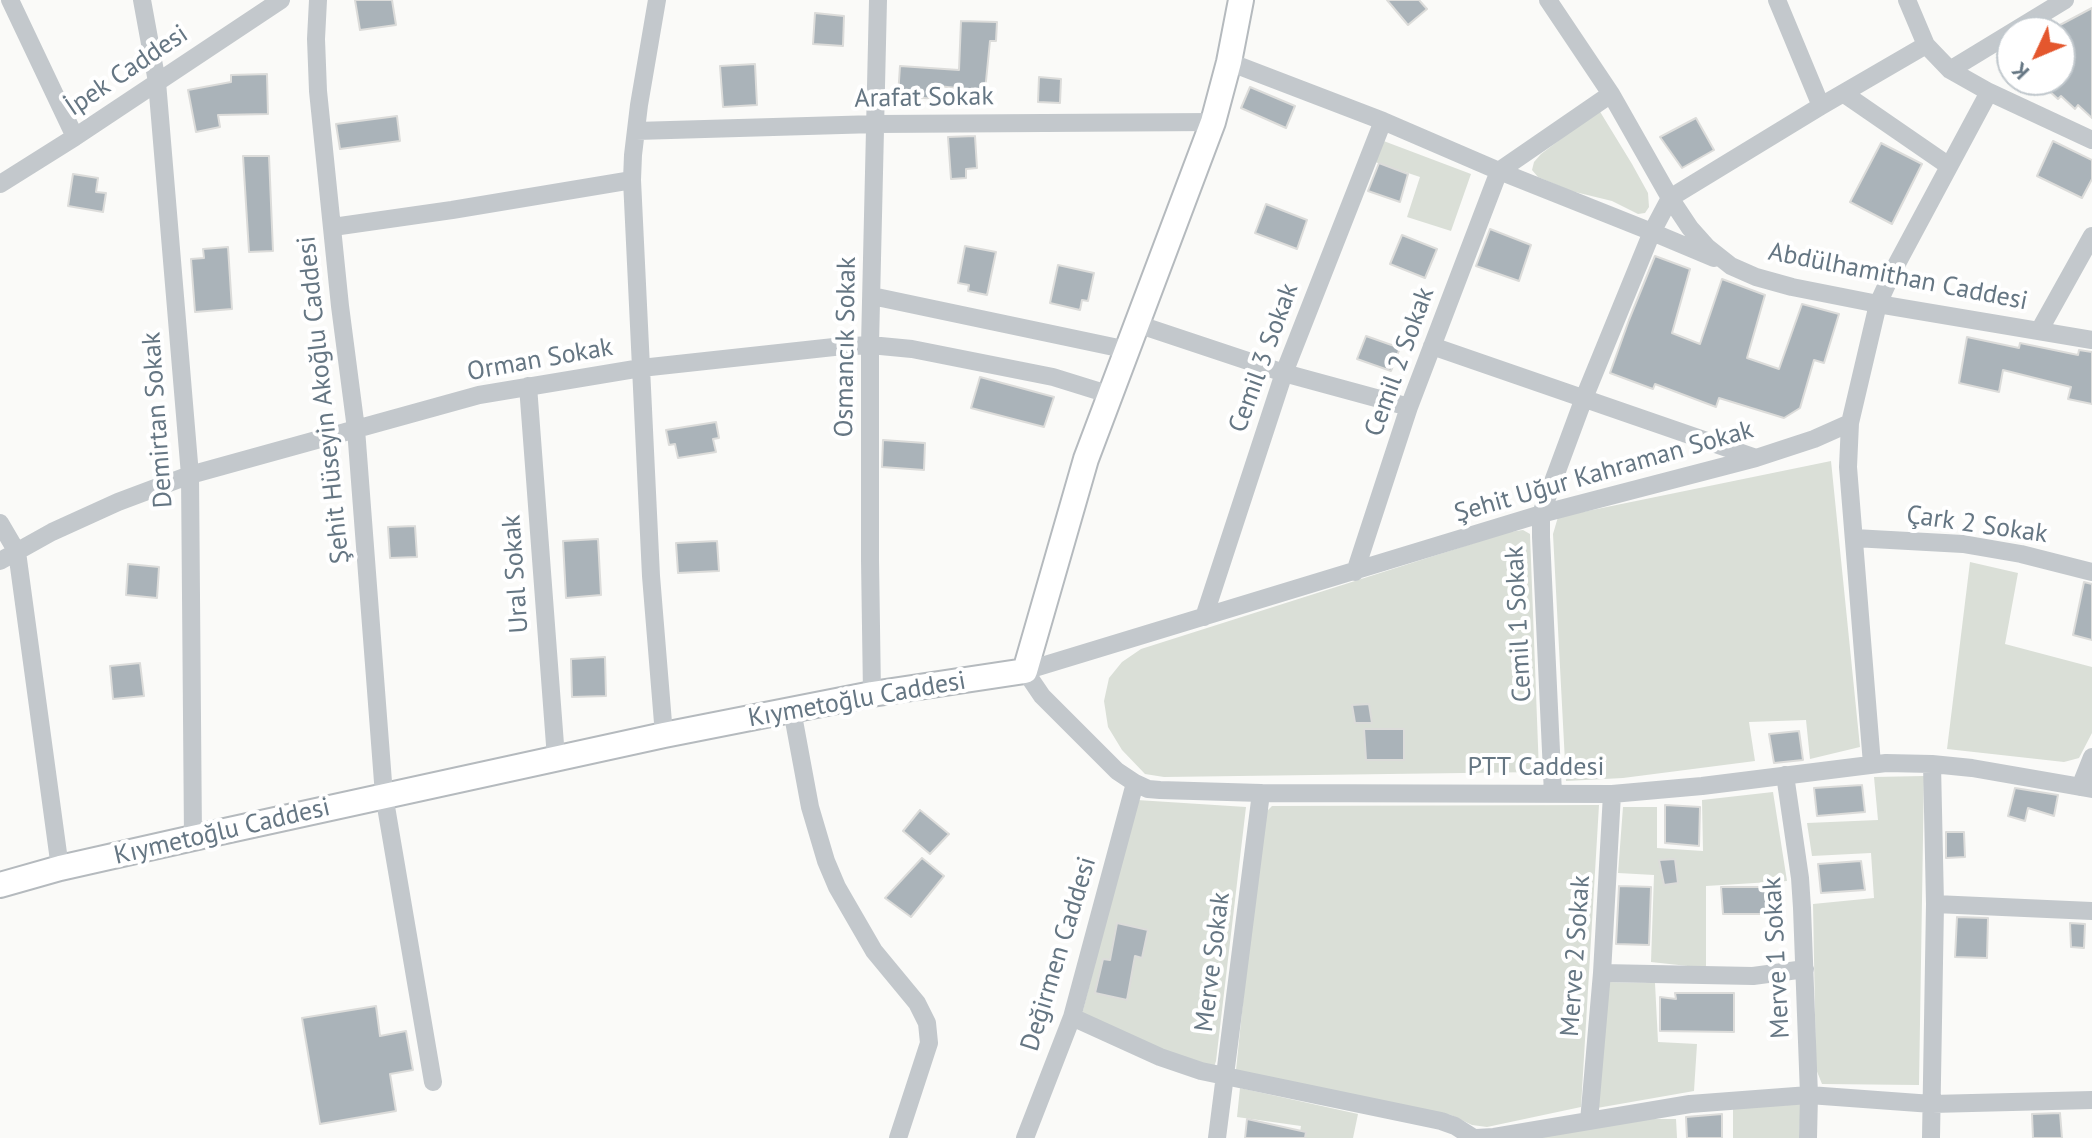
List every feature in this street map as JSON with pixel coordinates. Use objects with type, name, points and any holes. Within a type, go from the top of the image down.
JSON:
[{"type":"main road","points":[[1025,671],[1086,459],[1213,122],[1241,0]]},
{"type":"main road","name":"Kıymetoğlu Caddesi","points":[[0,885],[60,868],[664,735],[872,694],[1025,671]]},
{"type":"street","points":[[10,0],[75,137]]},
{"type":"street","name":"Demirtan Sokak","points":[[142,0],[157,82],[190,475],[193,838]]},
{"type":"street","name":"İpek Caddesi","points":[[0,184],[281,0]]},
{"type":"street","name":"Şehit Hüseyin Akoğlu Caddesi","points":[[318,0],[318,91],[356,429],[384,795],[433,1082]]},
{"type":"street","points":[[657,0],[636,131],[632,180],[651,576],[664,735]]},
{"type":"street","name":"Osmancık Sokak","points":[[872,694],[870,345],[878,0]]},
{"type":"street","name":"Abdülhamithan Caddesi","points":[[1548,0],[1611,94],[1690,228],[1731,266],[1792,287],[2092,340]]},
{"type":"street","points":[[1777,0],[1821,106]]},
{"type":"street","points":[[1907,0],[1926,45],[1950,70],[1989,92],[2092,140]]},
{"type":"street","points":[[1950,70],[2065,0]]},
{"type":"street","points":[[1670,198],[1926,45]]},
{"type":"street","points":[[1229,62],[1383,121],[1731,266]]},
{"type":"street","points":[[1872,764],[1848,467],[1850,423],[1878,304],[1989,92]]},
{"type":"street","points":[[1843,93],[1949,166]]},
{"type":"street","points":[[1499,171],[1611,94]]},
{"type":"street","name":"Cemil 3 Sokak","points":[[1204,617],[1284,373],[1383,121]]},
{"type":"street","name":"Arafat Sokak","points":[[636,131],[876,124],[1213,122]]},
{"type":"street","name":"Cemil 2 Sokak","points":[[1355,572],[1409,407],[1499,171]]},
{"type":"street","points":[[333,227],[632,180]]},
{"type":"street","name":"Cemil 1 Sokak","points":[[1553,794],[1541,514],[1584,398],[1652,232],[1670,198]]},
{"type":"street","points":[[2039,331],[2092,236]]},
{"type":"street","points":[[872,296],[1128,350]]},
{"type":"street","points":[[1137,324],[1284,373],[1409,407]]},
{"type":"street","name":"Orman Sokak","points":[[8,557],[52,532],[118,502],[190,475],[479,395],[641,368],[870,345],[912,349],[1053,377],[1111,395]]},
{"type":"street","points":[[1432,346],[1756,458]]},
{"type":"street","name":"Ural Sokak","points":[[528,386],[556,758]]},
{"type":"street","name":"Şehit Uğur Kahraman Sokak","points":[[1025,671],[1541,514],[1756,458],[1814,439],[1850,423]]},
{"type":"street","points":[[0,523],[60,868]]},
{"type":"street","name":"Çark 2 Sokak","points":[[1854,538],[1963,544],[2021,554],[2092,572]]},
{"type":"street","name":"PTT Caddesi","points":[[1025,671],[1042,696],[1117,771],[1148,789],[1261,793],[1612,794],[1872,764],[1972,768],[2086,788]]},
{"type":"street","points":[[792,710],[817,834],[837,887],[874,951],[917,1003],[927,1023],[929,1043],[898,1138]]},
{"type":"street","points":[[2086,788],[2092,757]]},
{"type":"street","points":[[1931,1138],[1935,904],[1932,764]]},
{"type":"street","name":"Merve 1 Sokak","points":[[1785,775],[1800,878],[1808,1138]]},
{"type":"street","name":"Değirmen Caddesi","points":[[1025,1138],[1072,1017],[1135,783]]},
{"type":"street","name":"Merve Sokak","points":[[1217,1138],[1261,793]]},
{"type":"street","name":"Merve 2 Sokak","points":[[1589,1121],[1602,973],[1612,794]]},
{"type":"street","points":[[1935,904],[2092,911]]},
{"type":"street","points":[[1602,973],[1753,976],[1805,969]]},
{"type":"street","points":[[1072,1017],[1160,1057],[1225,1077],[1441,1121],[1475,1138],[1690,1104],[1809,1095],[1932,1104],[2092,1100]]},
{"type":"shaded area","points":[[1599,110],[1648,193],[1649,207],[1645,213],[1638,214],[1612,201],[1571,191],[1538,177],[1532,170],[1541,154]]},
{"type":"shaded area","points":[[1381,140],[1471,174],[1451,231],[1407,217],[1420,177],[1375,162]]},
{"type":"shaded area","points":[[1831,461],[1860,747],[1810,759],[1806,720],[1749,722],[1755,761],[1623,778],[1566,781],[1553,534],[1558,517]]},
{"type":"shaded area","points":[[1523,530],[1530,534],[1539,772],[1164,777],[1145,774],[1122,750],[1108,727],[1104,701],[1109,678],[1122,662],[1141,649]]},
{"type":"shaded area","points":[[1970,562],[2018,573],[2005,644],[2092,667],[2092,733],[2079,758],[2064,762],[1947,749]]},
{"type":"shaded area","points":[[1924,776],[1919,1085],[1822,1084],[1816,1069],[1813,904],[1874,898],[1871,853],[1812,856],[1807,823],[1878,820],[1874,777]]},
{"type":"shaded area","points":[[1773,792],[1787,881],[1706,886],[1706,968],[1651,962],[1654,875],[1618,873],[1623,807],[1657,807],[1657,848],[1703,851],[1702,800]]},
{"type":"shaded area","points":[[1137,800],[1246,807],[1214,1067],[1186,1061],[1082,1014]]},
{"type":"shaded area","points":[[1599,805],[1581,1107],[1487,1127],[1472,1125],[1451,1115],[1236,1070],[1262,816],[1272,806]]},
{"type":"shaded area","points":[[1602,982],[1655,983],[1658,1042],[1697,1044],[1694,1091],[1597,1108]]},
{"type":"shaded area","points":[[1240,1088],[1358,1114],[1353,1138],[1299,1138],[1301,1126],[1237,1117]]},
{"type":"shaded area","points":[[1801,1104],[1799,1138],[1733,1138],[1733,1109]]},
{"type":"shaded area","points":[[1641,1119],[1676,1119],[1677,1138],[1521,1138]]},
{"type":"building","points":[[355,0],[392,0],[396,25],[360,30]]},
{"type":"building","points":[[1387,0],[1419,0],[1427,9],[1408,25]]},
{"type":"building","points":[[2092,8],[2092,118],[2078,105],[2075,109],[2061,96],[2076,96],[2076,16]]},
{"type":"building","points":[[815,13],[844,16],[843,46],[813,44]]},
{"type":"building","points":[[961,21],[997,22],[996,41],[990,41],[985,91],[938,86],[937,99],[898,96],[900,66],[959,70]]},
{"type":"building","points":[[755,64],[757,105],[723,107],[720,66]]},
{"type":"building","points":[[267,74],[268,114],[218,115],[220,127],[196,132],[188,90],[231,82],[231,75]]},
{"type":"building","points":[[1039,77],[1061,79],[1060,103],[1038,102]]},
{"type":"building","points":[[1250,87],[1295,106],[1286,128],[1241,108]]},
{"type":"building","points":[[397,116],[400,141],[340,149],[336,124]]},
{"type":"building","points":[[1696,118],[1714,150],[1682,168],[1660,137]]},
{"type":"building","points":[[975,136],[977,168],[966,169],[966,178],[951,179],[948,137]]},
{"type":"building","points":[[2053,141],[2092,160],[2092,179],[2082,198],[2037,176]]},
{"type":"building","points":[[1881,143],[1922,164],[1892,224],[1850,202]]},
{"type":"building","points":[[243,156],[269,156],[273,251],[249,252]]},
{"type":"building","points":[[1379,163],[1408,174],[1400,202],[1368,191]]},
{"type":"building","points":[[73,174],[98,178],[96,192],[106,193],[103,212],[68,206]]},
{"type":"building","points":[[1266,204],[1307,220],[1297,249],[1255,233]]},
{"type":"building","points":[[1490,229],[1531,245],[1519,281],[1476,266]]},
{"type":"building","points":[[1402,235],[1437,249],[1425,278],[1390,264]]},
{"type":"building","points":[[965,246],[996,252],[987,295],[968,291],[969,285],[958,283]]},
{"type":"building","points":[[228,247],[232,309],[195,312],[191,259],[204,258],[203,249]]},
{"type":"building","points":[[1655,256],[1690,269],[1672,333],[1700,344],[1722,279],[1765,295],[1747,358],[1779,369],[1802,304],[1839,314],[1824,363],[1814,360],[1800,408],[1784,418],[1719,398],[1716,407],[1655,384],[1653,389],[1610,373]]},
{"type":"building","points":[[1058,265],[1094,273],[1088,301],[1082,300],[1080,310],[1050,303]]},
{"type":"building","points":[[1366,336],[1400,348],[1391,371],[1357,359]]},
{"type":"building","points":[[1967,337],[2019,348],[2020,343],[2078,355],[2079,350],[2092,352],[2092,404],[2068,399],[2071,387],[2003,370],[1999,392],[1959,383]]},
{"type":"building","points":[[980,377],[1054,397],[1044,427],[971,408]]},
{"type":"building","points":[[716,422],[719,438],[713,439],[716,452],[678,458],[675,444],[669,445],[666,430]]},
{"type":"building","points":[[883,440],[925,443],[924,470],[882,467]]},
{"type":"building","points":[[415,526],[417,557],[390,558],[388,527]]},
{"type":"building","points":[[598,539],[601,595],[566,598],[563,541]]},
{"type":"building","points":[[717,541],[719,571],[678,573],[676,543]]},
{"type":"building","points":[[128,564],[159,567],[157,598],[126,595]]},
{"type":"building","points":[[2084,582],[2092,584],[2092,640],[2073,635]]},
{"type":"building","points":[[605,657],[606,696],[572,697],[571,659]]},
{"type":"building","points":[[140,663],[144,696],[113,699],[110,666]]},
{"type":"building","points":[[1369,704],[1372,723],[1355,723],[1352,705]]},
{"type":"building","points":[[1364,729],[1404,729],[1404,760],[1366,760]]},
{"type":"building","points":[[1799,731],[1803,760],[1774,763],[1769,734]]},
{"type":"building","points":[[1862,785],[1865,812],[1817,816],[1814,788]]},
{"type":"building","points":[[2015,788],[2058,795],[2054,816],[2028,808],[2025,821],[2008,816]]},
{"type":"building","points":[[1665,805],[1700,807],[1699,846],[1665,843]]},
{"type":"building","points":[[920,810],[949,834],[930,854],[903,831]]},
{"type":"building","points":[[1946,832],[1964,832],[1965,857],[1946,858]]},
{"type":"building","points":[[922,858],[944,876],[911,917],[885,898]]},
{"type":"building","points":[[1675,859],[1678,883],[1664,885],[1659,860]]},
{"type":"building","points":[[1861,861],[1865,890],[1821,893],[1818,864]]},
{"type":"building","points":[[1619,886],[1651,887],[1649,945],[1616,944]]},
{"type":"building","points":[[1721,887],[1771,887],[1771,914],[1723,914]]},
{"type":"building","points":[[1957,917],[1988,918],[1987,958],[1955,957]]},
{"type":"building","points":[[1117,923],[1148,930],[1142,958],[1135,956],[1127,1000],[1095,993],[1103,959],[1110,960]]},
{"type":"building","points":[[2070,923],[2085,924],[2084,948],[2071,947]]},
{"type":"building","points":[[1675,993],[1734,993],[1734,1032],[1660,1031],[1660,997],[1676,999]]},
{"type":"building","points":[[376,1006],[380,1036],[406,1031],[413,1070],[390,1074],[396,1111],[320,1124],[302,1018]]},
{"type":"building","points":[[2060,1113],[2062,1138],[2033,1138],[2032,1114]]},
{"type":"building","points":[[1722,1114],[1722,1138],[1687,1138],[1686,1117]]},
{"type":"building","points":[[1247,1119],[1306,1132],[1305,1138],[1245,1138]]}]
